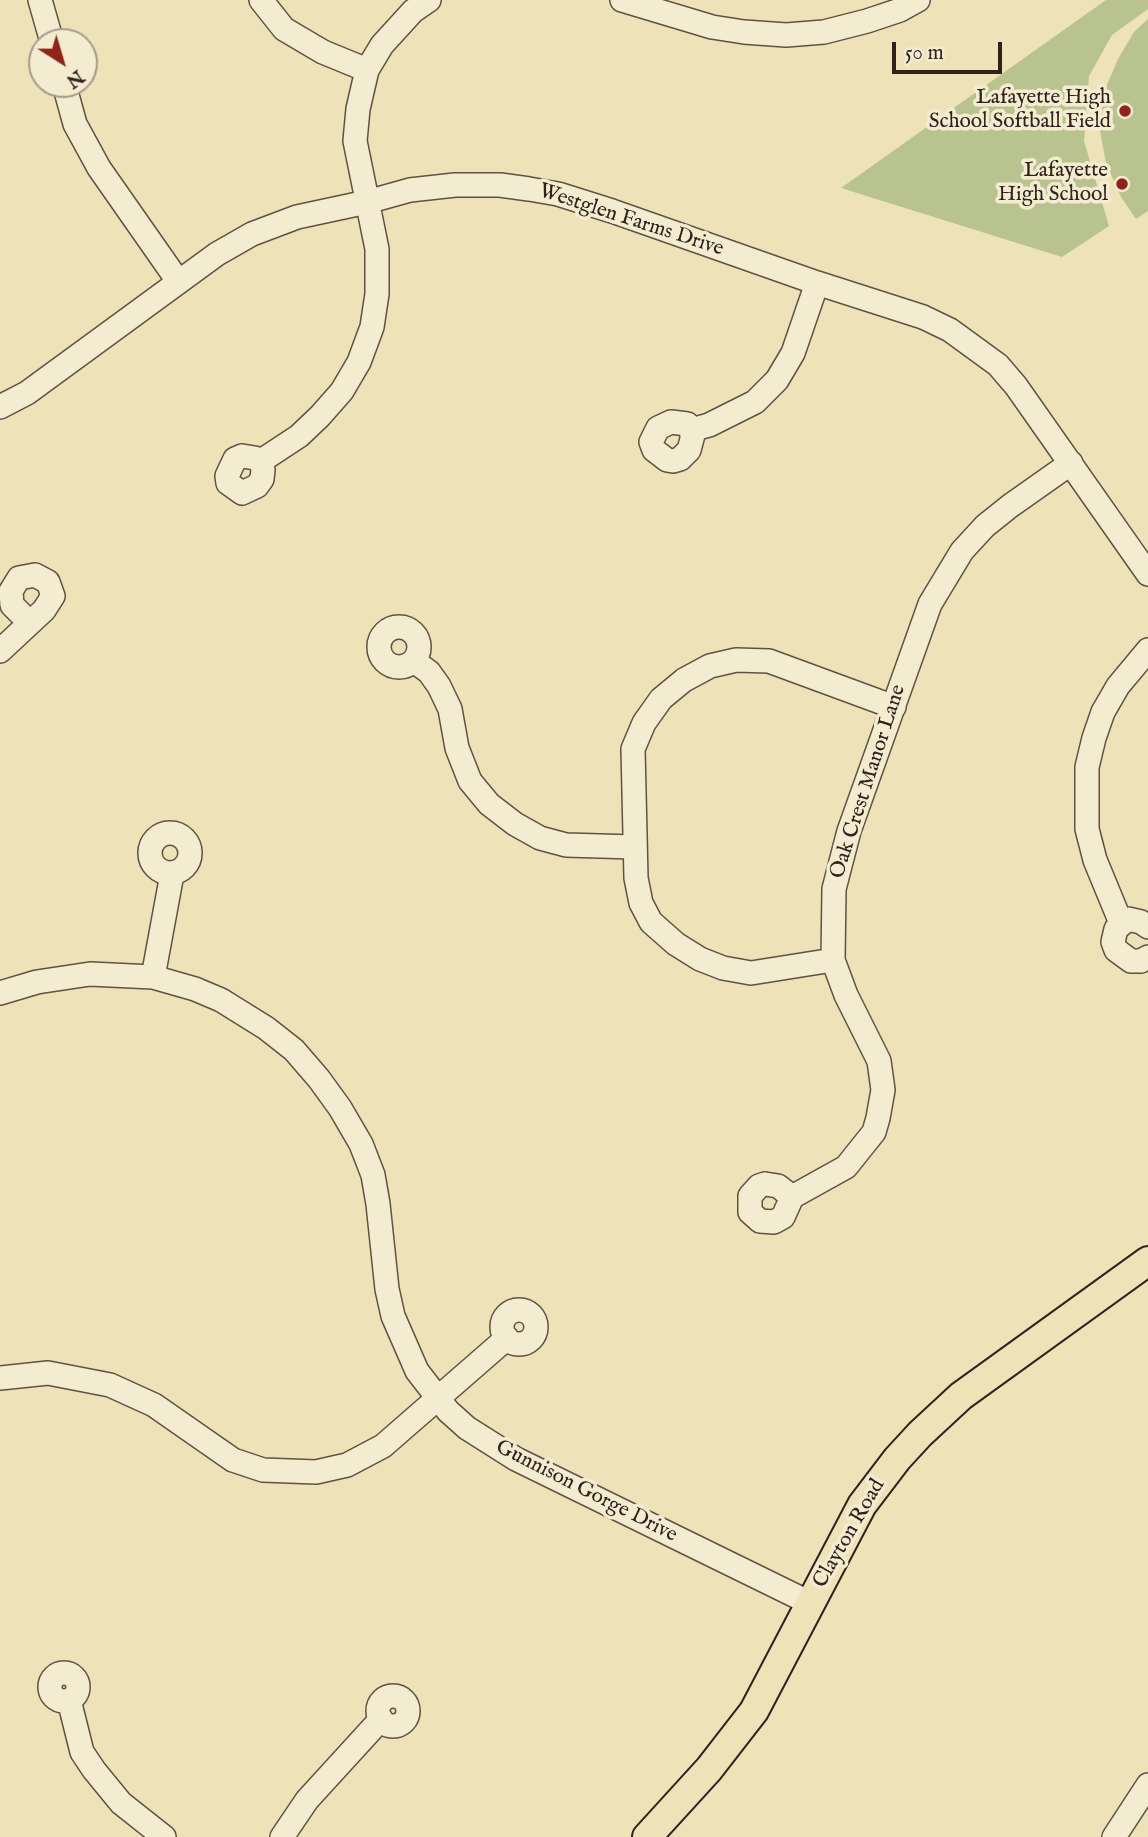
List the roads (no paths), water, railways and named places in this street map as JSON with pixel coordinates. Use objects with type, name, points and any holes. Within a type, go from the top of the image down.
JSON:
[{"type":"main road","name":"Clayton Road","points":[[647,1837],[709,1769],[754,1711],[862,1505],[881,1478],[920,1434],[961,1396],[1148,1261]]},
{"type":"street","points":[[40,0],[48,28]]},
{"type":"street","points":[[261,0],[284,29],[323,52],[367,71]]},
{"type":"street","points":[[261,461],[299,436],[342,391],[359,362],[372,327],[377,294],[377,248],[355,141],[358,109],[367,71],[382,45],[413,11],[429,0]]},
{"type":"street","points":[[622,0],[712,27],[786,34],[835,30],[900,10],[918,0]]},
{"type":"street","points":[[68,98],[75,124],[99,168],[178,281]]},
{"type":"street","name":"Westglen Farms Drive","points":[[0,407],[27,393],[178,281],[252,234],[297,217],[410,190],[455,185],[500,185],[529,189],[558,194],[612,211],[923,317],[950,330],[998,365],[1071,463],[1148,575]]},
{"type":"street","points":[[691,430],[709,425],[755,402],[777,380],[793,353],[817,283]]},
{"type":"street","name":"Oak Crest Manor Lane","points":[[792,1197],[846,1167],[874,1132],[878,1118],[883,1090],[879,1061],[846,995],[833,960],[834,889],[849,831],[930,604],[962,551],[985,526],[1071,463]]},
{"type":"street","points":[[0,651],[37,616]]},
{"type":"street","points":[[1121,923],[1095,860],[1087,829],[1087,767],[1103,712],[1118,686],[1148,650]]},
{"type":"street","points":[[833,960],[751,973],[723,968],[700,959],[676,944],[648,916],[641,903],[634,847],[633,749],[644,723],[660,699],[684,680],[710,666],[736,660],[769,661],[894,707]]},
{"type":"street","points":[[414,661],[429,672],[439,687],[450,709],[457,748],[470,781],[489,804],[515,824],[540,838],[566,845],[634,847]]},
{"type":"street","points":[[153,977],[172,874]]},
{"type":"street","points":[[1148,928],[1137,920],[1128,919],[1116,929],[1114,937],[1116,950],[1130,961],[1141,961],[1148,957]]},
{"type":"street","name":"Gunnison Gorge Drive","points":[[0,993],[58,978],[90,974],[153,977],[221,1000],[266,1028],[294,1050],[340,1108],[361,1144],[373,1175],[383,1235],[387,1290],[393,1316],[417,1371],[439,1400],[467,1428],[516,1459],[810,1603]]},
{"type":"street","points":[[0,1378],[48,1373],[93,1380],[123,1389],[154,1405],[233,1460],[263,1470],[323,1471],[362,1458],[383,1446],[507,1338]]},
{"type":"street","points":[[69,1700],[82,1752],[94,1770],[121,1803],[164,1837]]},
{"type":"street","points":[[282,1837],[307,1800],[381,1719]]},
{"type":"street","points":[[1114,1837],[1148,1785]]},
{"type":"place","name":"Lafayette High School Softball Field","points":[[1125,111]]},
{"type":"place","name":"Lafayette High School","points":[[1122,184]]}]
